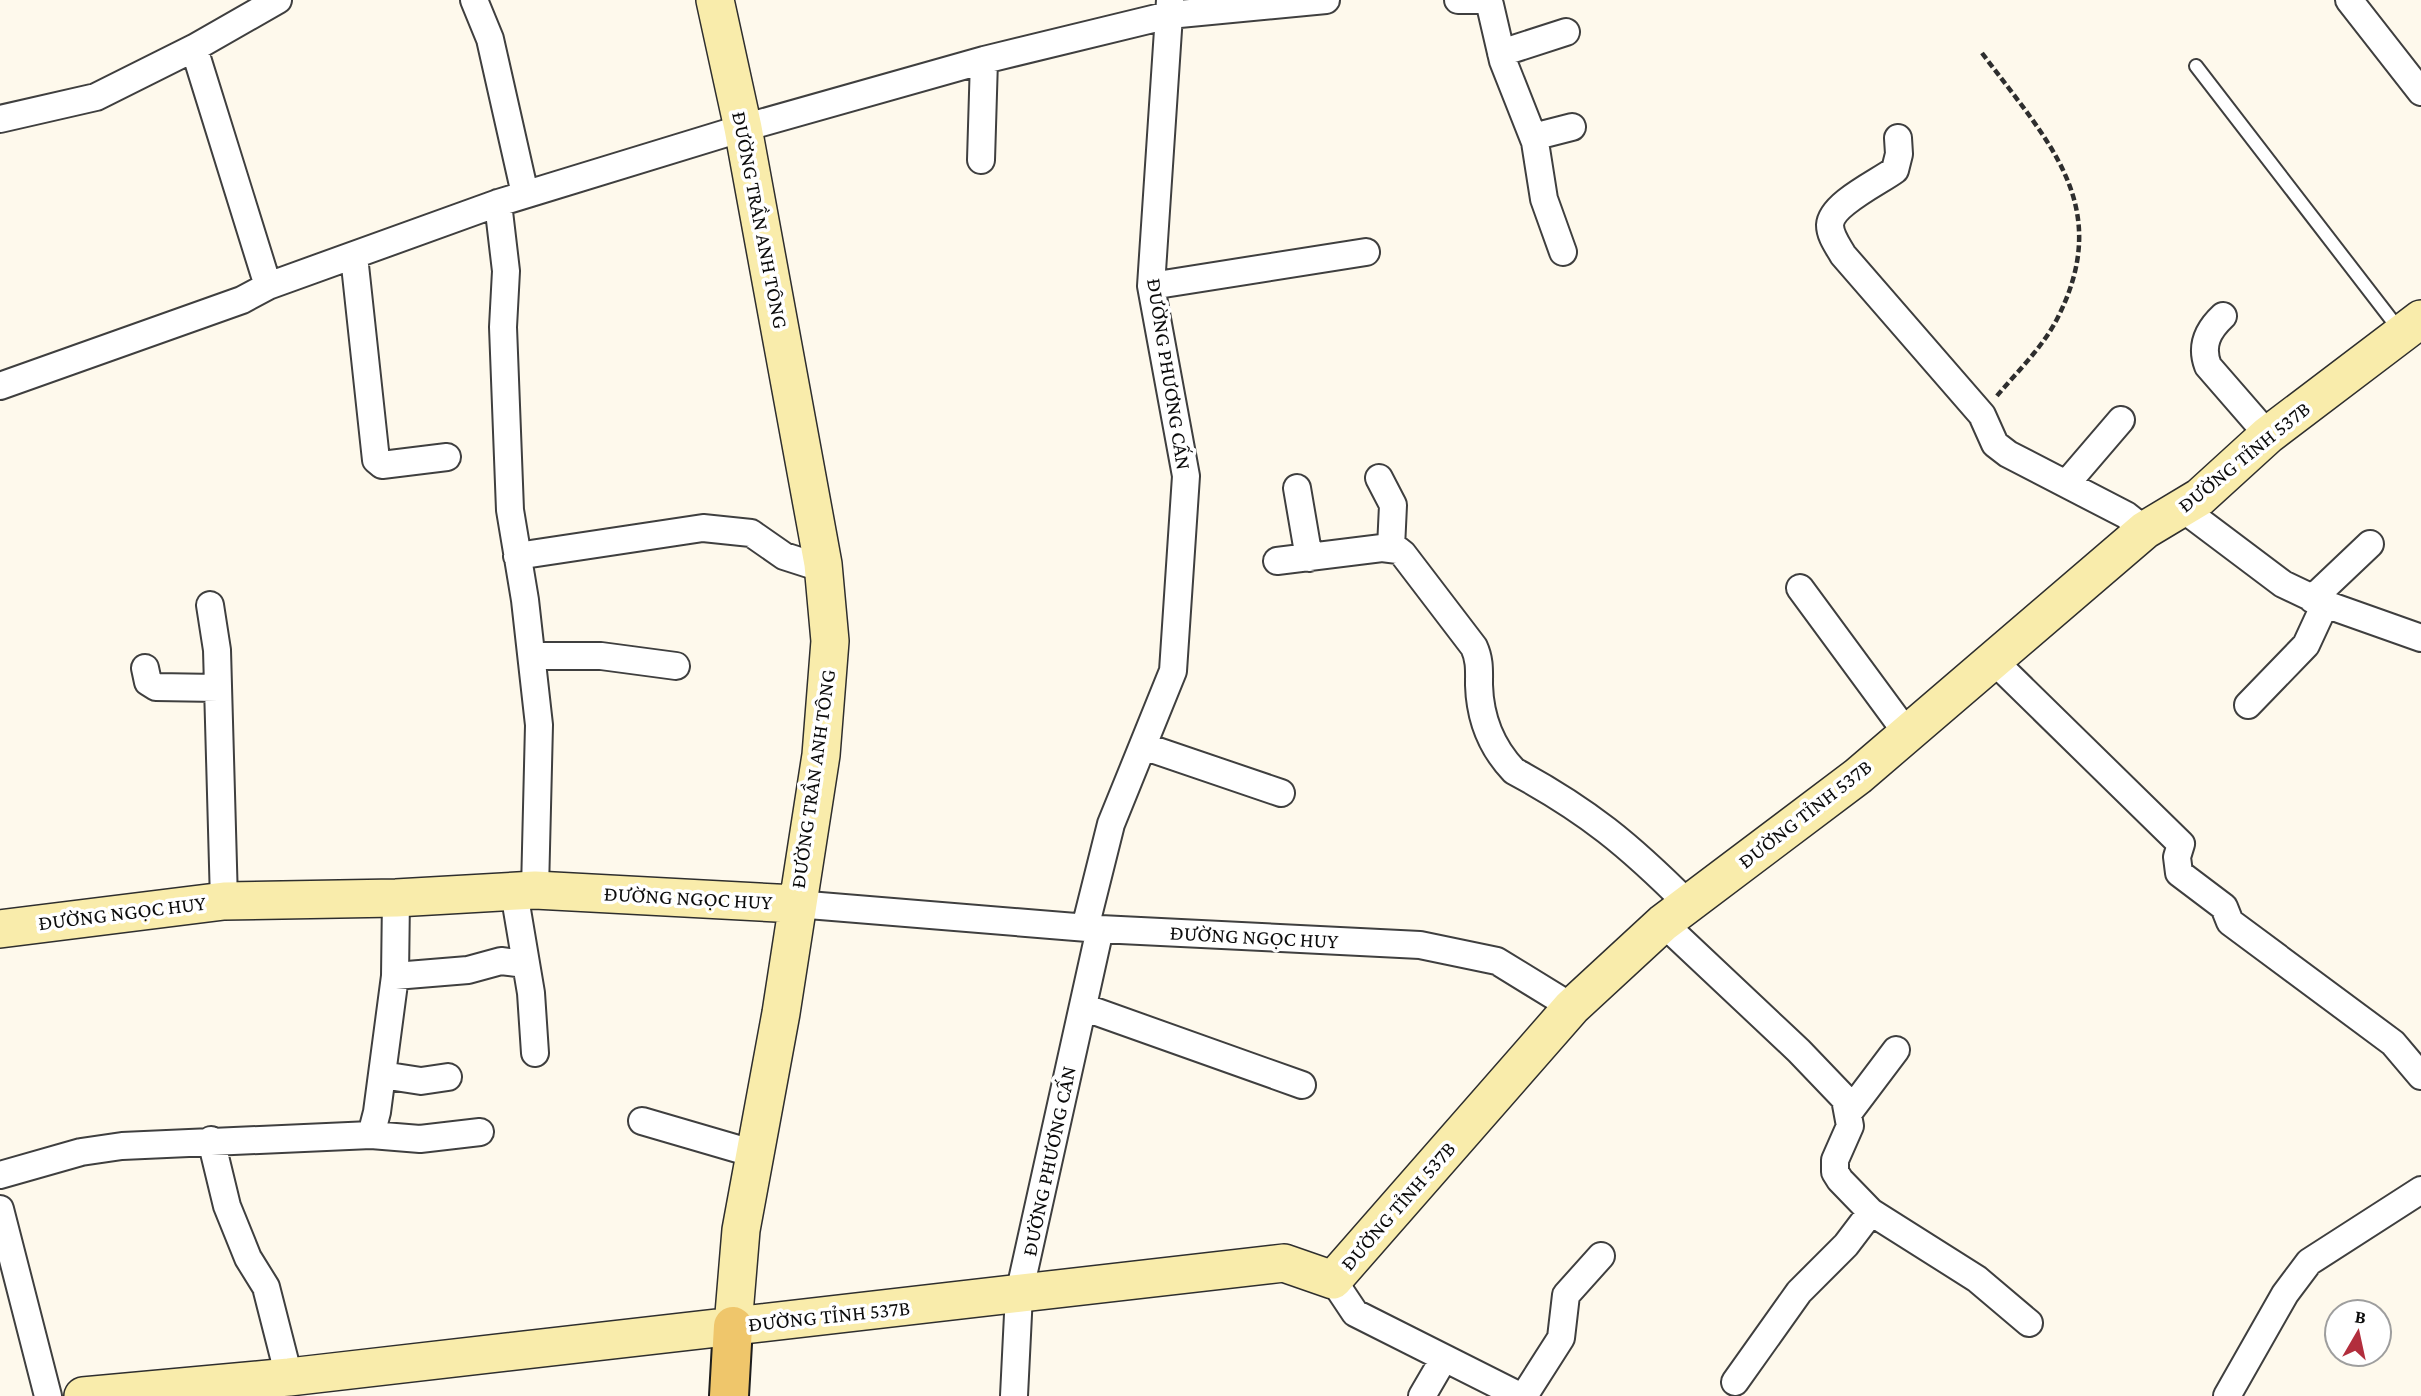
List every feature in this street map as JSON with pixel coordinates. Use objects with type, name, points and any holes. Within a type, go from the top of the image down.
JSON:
[{"type":"main road","name":"ĐƯỜNG TRẦN ANH TÔNG","points":[[715,0],[743,128],[824,564],[830,641],[828,691],[781,1013],[741,1230],[729,1396]]},
{"type":"main road","name":"ĐƯỜNG TỈNH 537B","points":[[83,1396],[254,1387],[289,1377],[1284,1263],[1333,1280],[1572,1007],[1675,913],[1858,776],[1906,732],[2145,530],[2200,497],[2269,435],[2412,326]]},
{"type":"main road","name":"ĐƯỜNG NGỌC HUY","points":[[0,929],[224,901],[396,898],[524,891],[796,904]]},
{"type":"street","points":[[0,119],[96,97],[194,48],[278,0]]},
{"type":"street","points":[[474,0],[489,39],[525,194]]},
{"type":"street","points":[[0,386],[242,300],[268,286],[498,203],[743,128],[1169,7],[1326,0]]},
{"type":"street","points":[[1458,0],[1483,0],[1490,5],[1501,53],[1533,137],[1544,199],[1563,252]]},
{"type":"street","points":[[2358,3],[2421,92]]},
{"type":"street","name":"ĐƯỜNG PHƯƠNG CẤN","points":[[1014,1396],[1019,1294],[1083,1007],[1092,928],[1111,824],[1173,671],[1186,476],[1151,286],[1169,7]]},
{"type":"street","points":[[1501,53],[1566,32]]},
{"type":"street","points":[[194,48],[268,286]]},
{"type":"street","points":[[981,160],[984,60]]},
{"type":"street","points":[[1533,137],[1572,127]]},
{"type":"street","points":[[1898,138],[1899,154],[1895,170],[1842,205],[1833,216],[1831,234],[1843,255],[1982,415],[1995,443],[2023,464],[2067,483],[2126,515],[2145,530]]},
{"type":"street","points":[[498,203],[506,271],[503,327],[510,510],[533,656],[539,725],[524,891],[525,964],[531,993],[535,1054]]},
{"type":"street","points":[[1151,286],[1366,251]]},
{"type":"street","points":[[354,256],[376,460],[382,465],[447,457]]},
{"type":"street","points":[[2224,316],[2210,328],[2204,355],[2208,366],[2269,435]]},
{"type":"street","points":[[2067,483],[2120,420]]},
{"type":"street","points":[[1379,478],[1393,505],[1391,548]]},
{"type":"street","points":[[1297,488],[1309,558]]},
{"type":"street","points":[[2182,508],[2258,567],[2318,601],[2421,638]]},
{"type":"street","points":[[517,556],[703,528],[751,533],[784,556],[812,565],[824,564]]},
{"type":"street","points":[[2248,705],[2306,645],[2318,601],[2370,544]]},
{"type":"street","points":[[1277,561],[1391,548],[1398,550],[1414,566],[1474,647],[1480,665],[1482,717],[1506,763],[1514,771],[1591,816],[1632,848],[1675,913],[1845,1099],[1850,1111],[1850,1126],[1835,1160],[1835,1172],[1871,1212],[1977,1279],[2029,1324]]},
{"type":"street","points":[[1800,588],[1906,732]]},
{"type":"street","points":[[210,605],[217,650],[224,901]]},
{"type":"street","points":[[533,656],[601,656],[676,666]]},
{"type":"street","points":[[1992,659],[2181,844],[2177,857],[2179,873],[2224,907],[2230,922],[2393,1043],[2421,1076]]},
{"type":"street","points":[[145,667],[148,682],[156,687],[218,688]]},
{"type":"street","points":[[1143,746],[1281,793]]},
{"type":"street","points":[[371,1135],[395,976],[396,898]]},
{"type":"street","name":"ĐƯỜNG NGỌC HUY","points":[[796,904],[1092,928],[1420,945],[1497,961],[1572,1007]]},
{"type":"street","points":[[395,976],[468,970],[501,961],[525,964]]},
{"type":"street","points":[[1083,1007],[1302,1085]]},
{"type":"street","points":[[1850,1111],[1896,1050]]},
{"type":"street","points":[[382,1075],[421,1081],[448,1077]]},
{"type":"street","points":[[642,1121],[755,1154]]},
{"type":"street","points":[[0,1175],[80,1152],[211,1140],[371,1135],[420,1139],[480,1132]]},
{"type":"street","points":[[211,1140],[227,1206],[248,1258],[266,1287],[289,1377]]},
{"type":"street","points":[[2227,1396],[2285,1294],[2309,1262],[2421,1190]]},
{"type":"street","points":[[0,1209],[48,1396]]},
{"type":"street","points":[[1735,1382],[1800,1292],[1846,1245],[1871,1212]]},
{"type":"street","points":[[1333,1280],[1355,1313],[1443,1360],[1522,1396],[1561,1338],[1566,1295],[1601,1256]]},
{"type":"street","points":[[1422,1396],[1443,1360]]},
{"type":"lane","points":[[2196,65],[2412,326]]},
{"type":"path","points":[[1982,53],[2058,157],[2076,206],[2082,242],[2073,281],[2055,323],[1982,415]]}]
